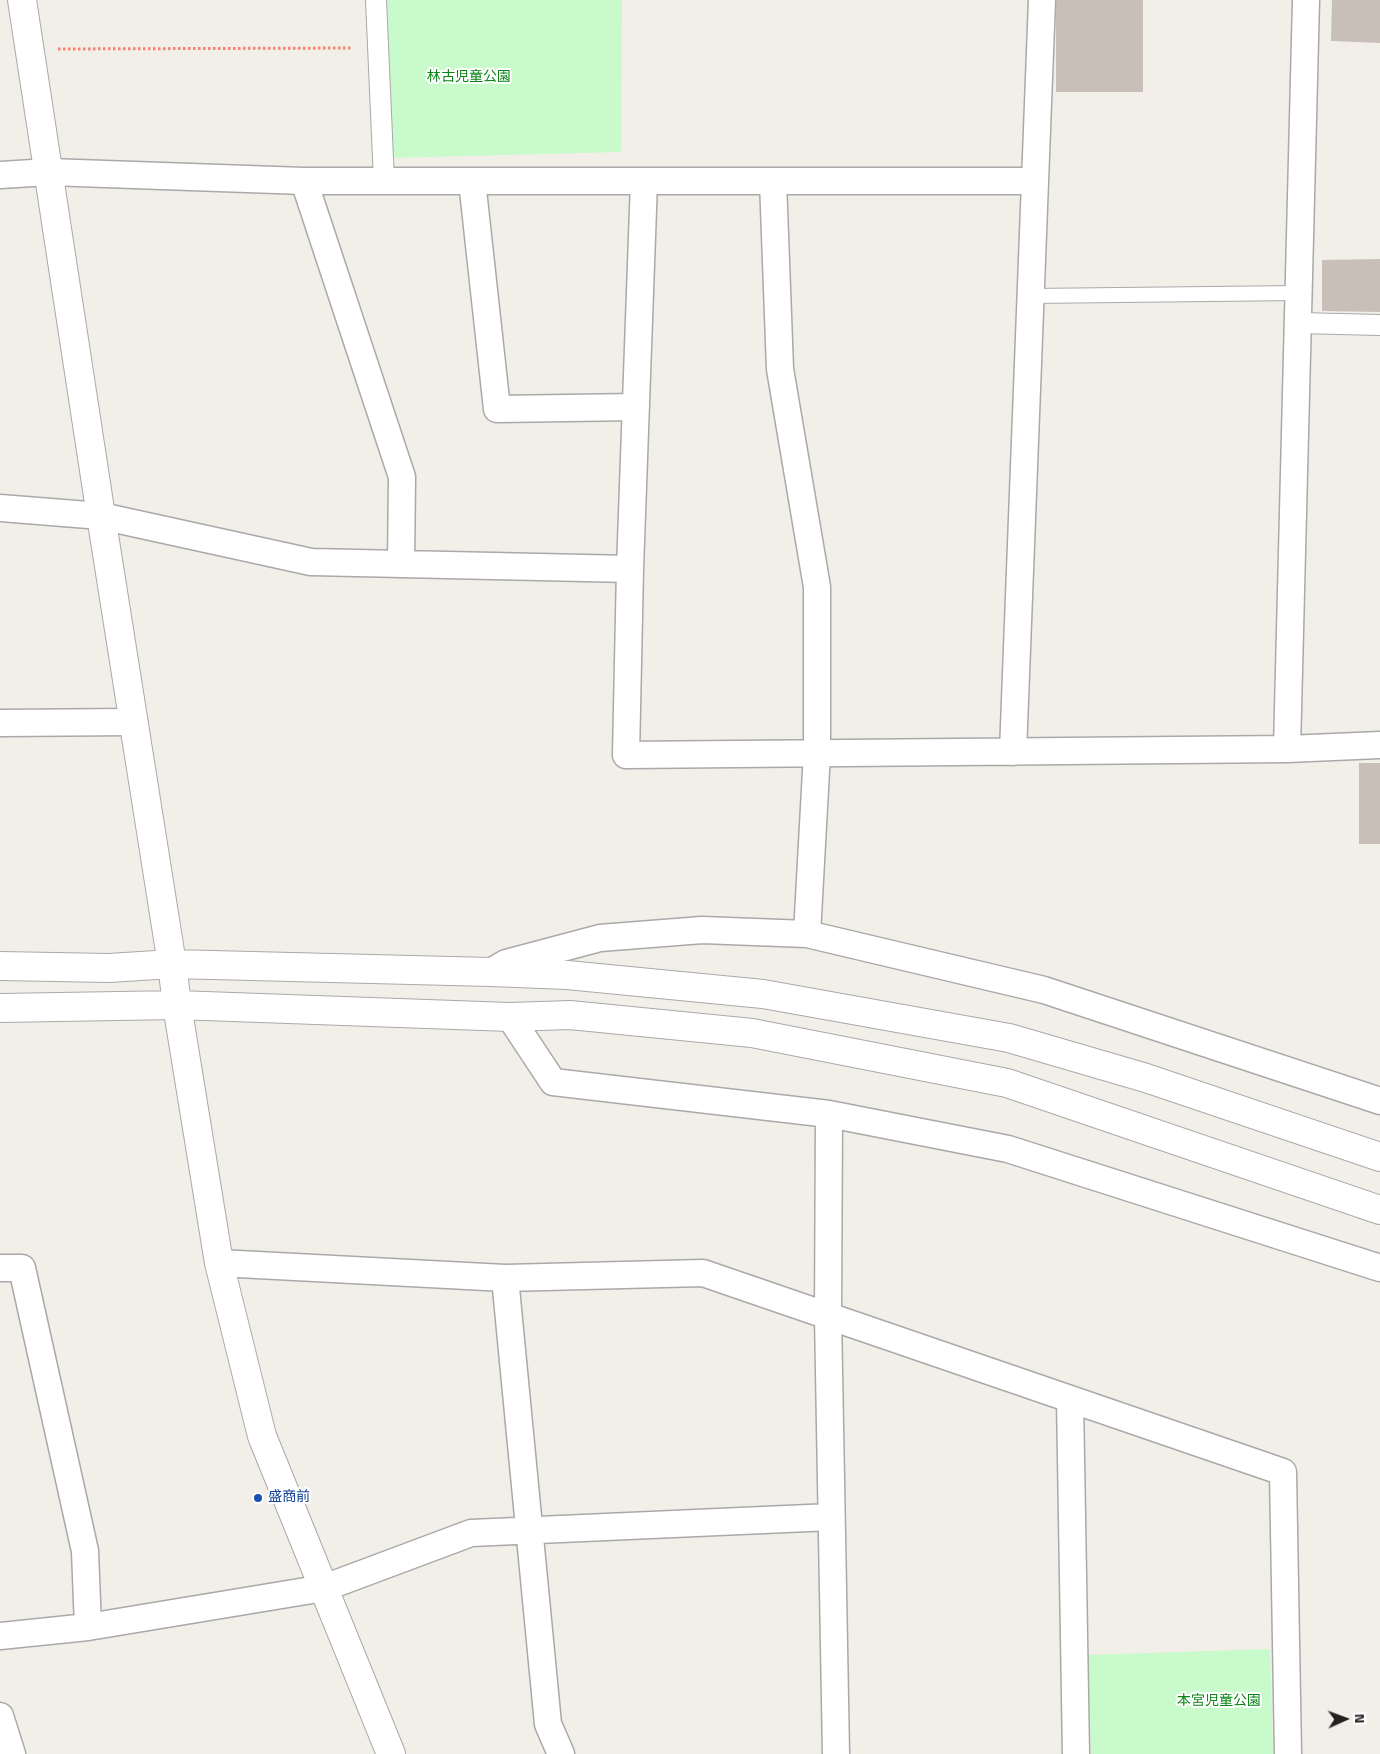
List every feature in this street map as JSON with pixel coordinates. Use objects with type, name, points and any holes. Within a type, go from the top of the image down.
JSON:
[{"type":"street","points":[[22,0],[177,1005],[219,1263],[262,1436],[391,1754]]},
{"type":"street","points":[[376,0],[384,181]]},
{"type":"street","points":[[1013,752],[1042,0]]},
{"type":"street","points":[[1287,749],[1306,0]]},
{"type":"street","points":[[0,175],[49,172],[304,181],[1034,181]]},
{"type":"street","points":[[773,180],[780,369],[817,587],[817,753],[807,934]]},
{"type":"street","points":[[304,181],[402,477],[402,564]]},
{"type":"street","points":[[472,181],[497,409],[636,407]]},
{"type":"street","points":[[644,181],[630,569],[626,755],[1287,749],[1380,745]]},
{"type":"street","points":[[1299,323],[1380,325]]},
{"type":"street","points":[[0,508],[101,516],[311,562],[630,569]]},
{"type":"street","points":[[0,724],[134,722]]},
{"type":"street","points":[[491,972],[506,963],[600,938],[702,930],[807,934],[1044,990],[1380,1101]]},
{"type":"street","points":[[0,966],[109,968],[172,964],[491,972],[567,975],[763,994],[1010,1038],[1146,1078],[1380,1157]]},
{"type":"street","points":[[0,1008],[177,1005],[510,1017],[570,1015],[752,1032],[1008,1083],[1380,1210]]},
{"type":"street","points":[[510,1017],[553,1082],[829,1114],[1008,1149],[1380,1268]]},
{"type":"street","points":[[829,1114],[828,1316],[836,1754]]},
{"type":"street","points":[[219,1263],[505,1278],[703,1273],[1283,1472],[1288,1754]]},
{"type":"street","points":[[0,1268],[22,1268],[85,1552],[88,1627]]},
{"type":"street","points":[[505,1278],[548,1724],[562,1754]]},
{"type":"street","points":[[1070,1399],[1076,1754]]},
{"type":"street","points":[[0,1636],[88,1627],[324,1588],[472,1533],[832,1517]]},
{"type":"street","points":[[0,1716],[12,1754]]},
{"type":"lane","points":[[1030,296],[1299,293]]},
{"type":"path","points":[[30,50],[378,48]]},
{"type":"green space","name":"林古児童公園","points":[[385,0],[622,0],[621,152],[390,158]]},
{"type":"green space","name":"本宮児童公園","points":[[1270,1649],[1273,1754],[1091,1754],[1088,1655]]},
{"type":"building","points":[[1056,0],[1143,0],[1143,92],[1056,92]]},
{"type":"building","points":[[1332,0],[1380,0],[1380,43],[1331,41]]},
{"type":"building","points":[[1380,259],[1380,312],[1322,311],[1322,260]]},
{"type":"building","points":[[1359,763],[1380,763],[1380,844],[1359,844]]},
{"type":"place","name":"盛商前","points":[[258,1498]]}]
